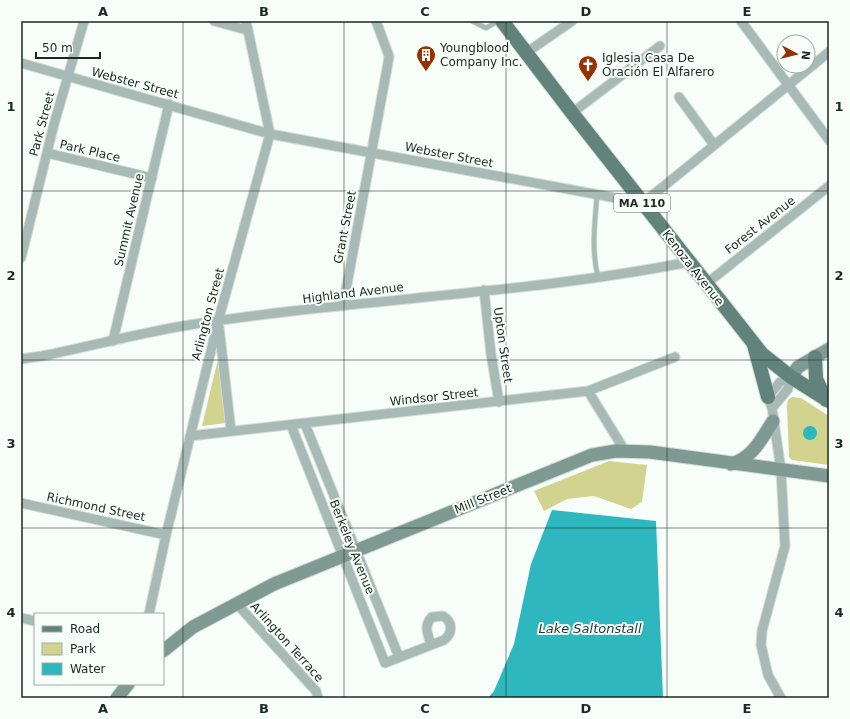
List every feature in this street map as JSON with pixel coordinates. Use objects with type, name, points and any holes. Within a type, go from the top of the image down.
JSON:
[{"type":"main road","name":"Kenoza Avenue","points":[[502,21],[572,113],[754,345],[762,354],[791,377],[827,400]]},
{"type":"main road","points":[[731,464],[741,461],[752,452],[771,409],[754,345]]},
{"type":"main road","points":[[791,377],[798,367],[829,349]]},
{"type":"main road","points":[[815,357],[816,379],[827,400]]},
{"type":"main road","name":"Mill Street","points":[[164,650],[193,627],[274,584],[576,462],[606,452],[650,452],[829,476]]},
{"type":"street","name":"Park Street","points":[[21,258],[46,154],[67,76],[84,21]]},
{"type":"street","points":[[214,21],[246,26]]},
{"type":"street","name":"Grant Street","points":[[343,306],[389,56],[376,21]]},
{"type":"street","points":[[526,53],[572,21]]},
{"type":"street","points":[[742,21],[829,140]]},
{"type":"street","name":"Arlington Street","points":[[149,613],[166,535],[218,321],[270,134],[246,26]]},
{"type":"street","points":[[572,113],[660,46]]},
{"type":"street","points":[[643,203],[829,52]]},
{"type":"street","name":"Webster Street","points":[[21,63],[270,134],[643,203]]},
{"type":"street","points":[[679,97],[714,145]]},
{"type":"street","name":"Summit Avenue","points":[[113,340],[169,104]]},
{"type":"street","name":"Park Place","points":[[46,154],[152,178]]},
{"type":"street","name":"Forest Avenue","points":[[706,284],[829,186]]},
{"type":"street","name":"Highland Avenue","points":[[21,359],[49,355],[176,327],[343,306],[637,273],[689,262]]},
{"type":"street","name":"Upton Street","points":[[484,290],[491,354],[499,402]]},
{"type":"street","points":[[218,321],[231,431]]},
{"type":"street","name":"Windsor Street","points":[[190,436],[588,392],[675,356]]},
{"type":"street","points":[[781,698],[768,676],[761,645],[764,625],[785,546],[781,470],[771,409],[780,382],[791,377]]},
{"type":"street","points":[[588,392],[625,451]]},
{"type":"street","name":"Berkeley Avenue","points":[[305,424],[400,657]]},
{"type":"street","name":"Berkeley Avenue","points":[[291,425],[385,663],[431,645]]},
{"type":"street","name":"Richmond Street","points":[[21,503],[166,535]]},
{"type":"street","name":"Arlington Terrace","points":[[236,603],[316,691],[318,698]]},
{"type":"street","points":[[21,618],[34,621]]},
{"type":"lane","points":[[472,21],[486,28],[498,21]]},
{"type":"lane","points":[[597,195],[594,241],[595,266],[598,277]]},
{"type":"green space","points":[[218,359],[226,423],[202,426]]},
{"type":"green space","points":[[792,397],[801,398],[829,416],[829,465],[792,460],[789,457],[787,405],[788,400]]},
{"type":"green space","points":[[609,461],[647,465],[642,502],[631,509],[594,496],[567,499],[544,511],[534,491]]},
{"type":"water","points":[[810,426],[815,428],[817,433],[815,438],[810,440],[805,438],[803,433],[805,428]]},
{"type":"water","name":"Lake Saltonstall","points":[[552,510],[656,521],[663,698],[488,698],[494,691],[514,644],[531,564]]},
{"type":"place","name":"Youngblood Company Inc.","points":[[426,72]]},
{"type":"place","name":"Iglesia Casa De Oración El Alfarero","points":[[588,82]]}]
